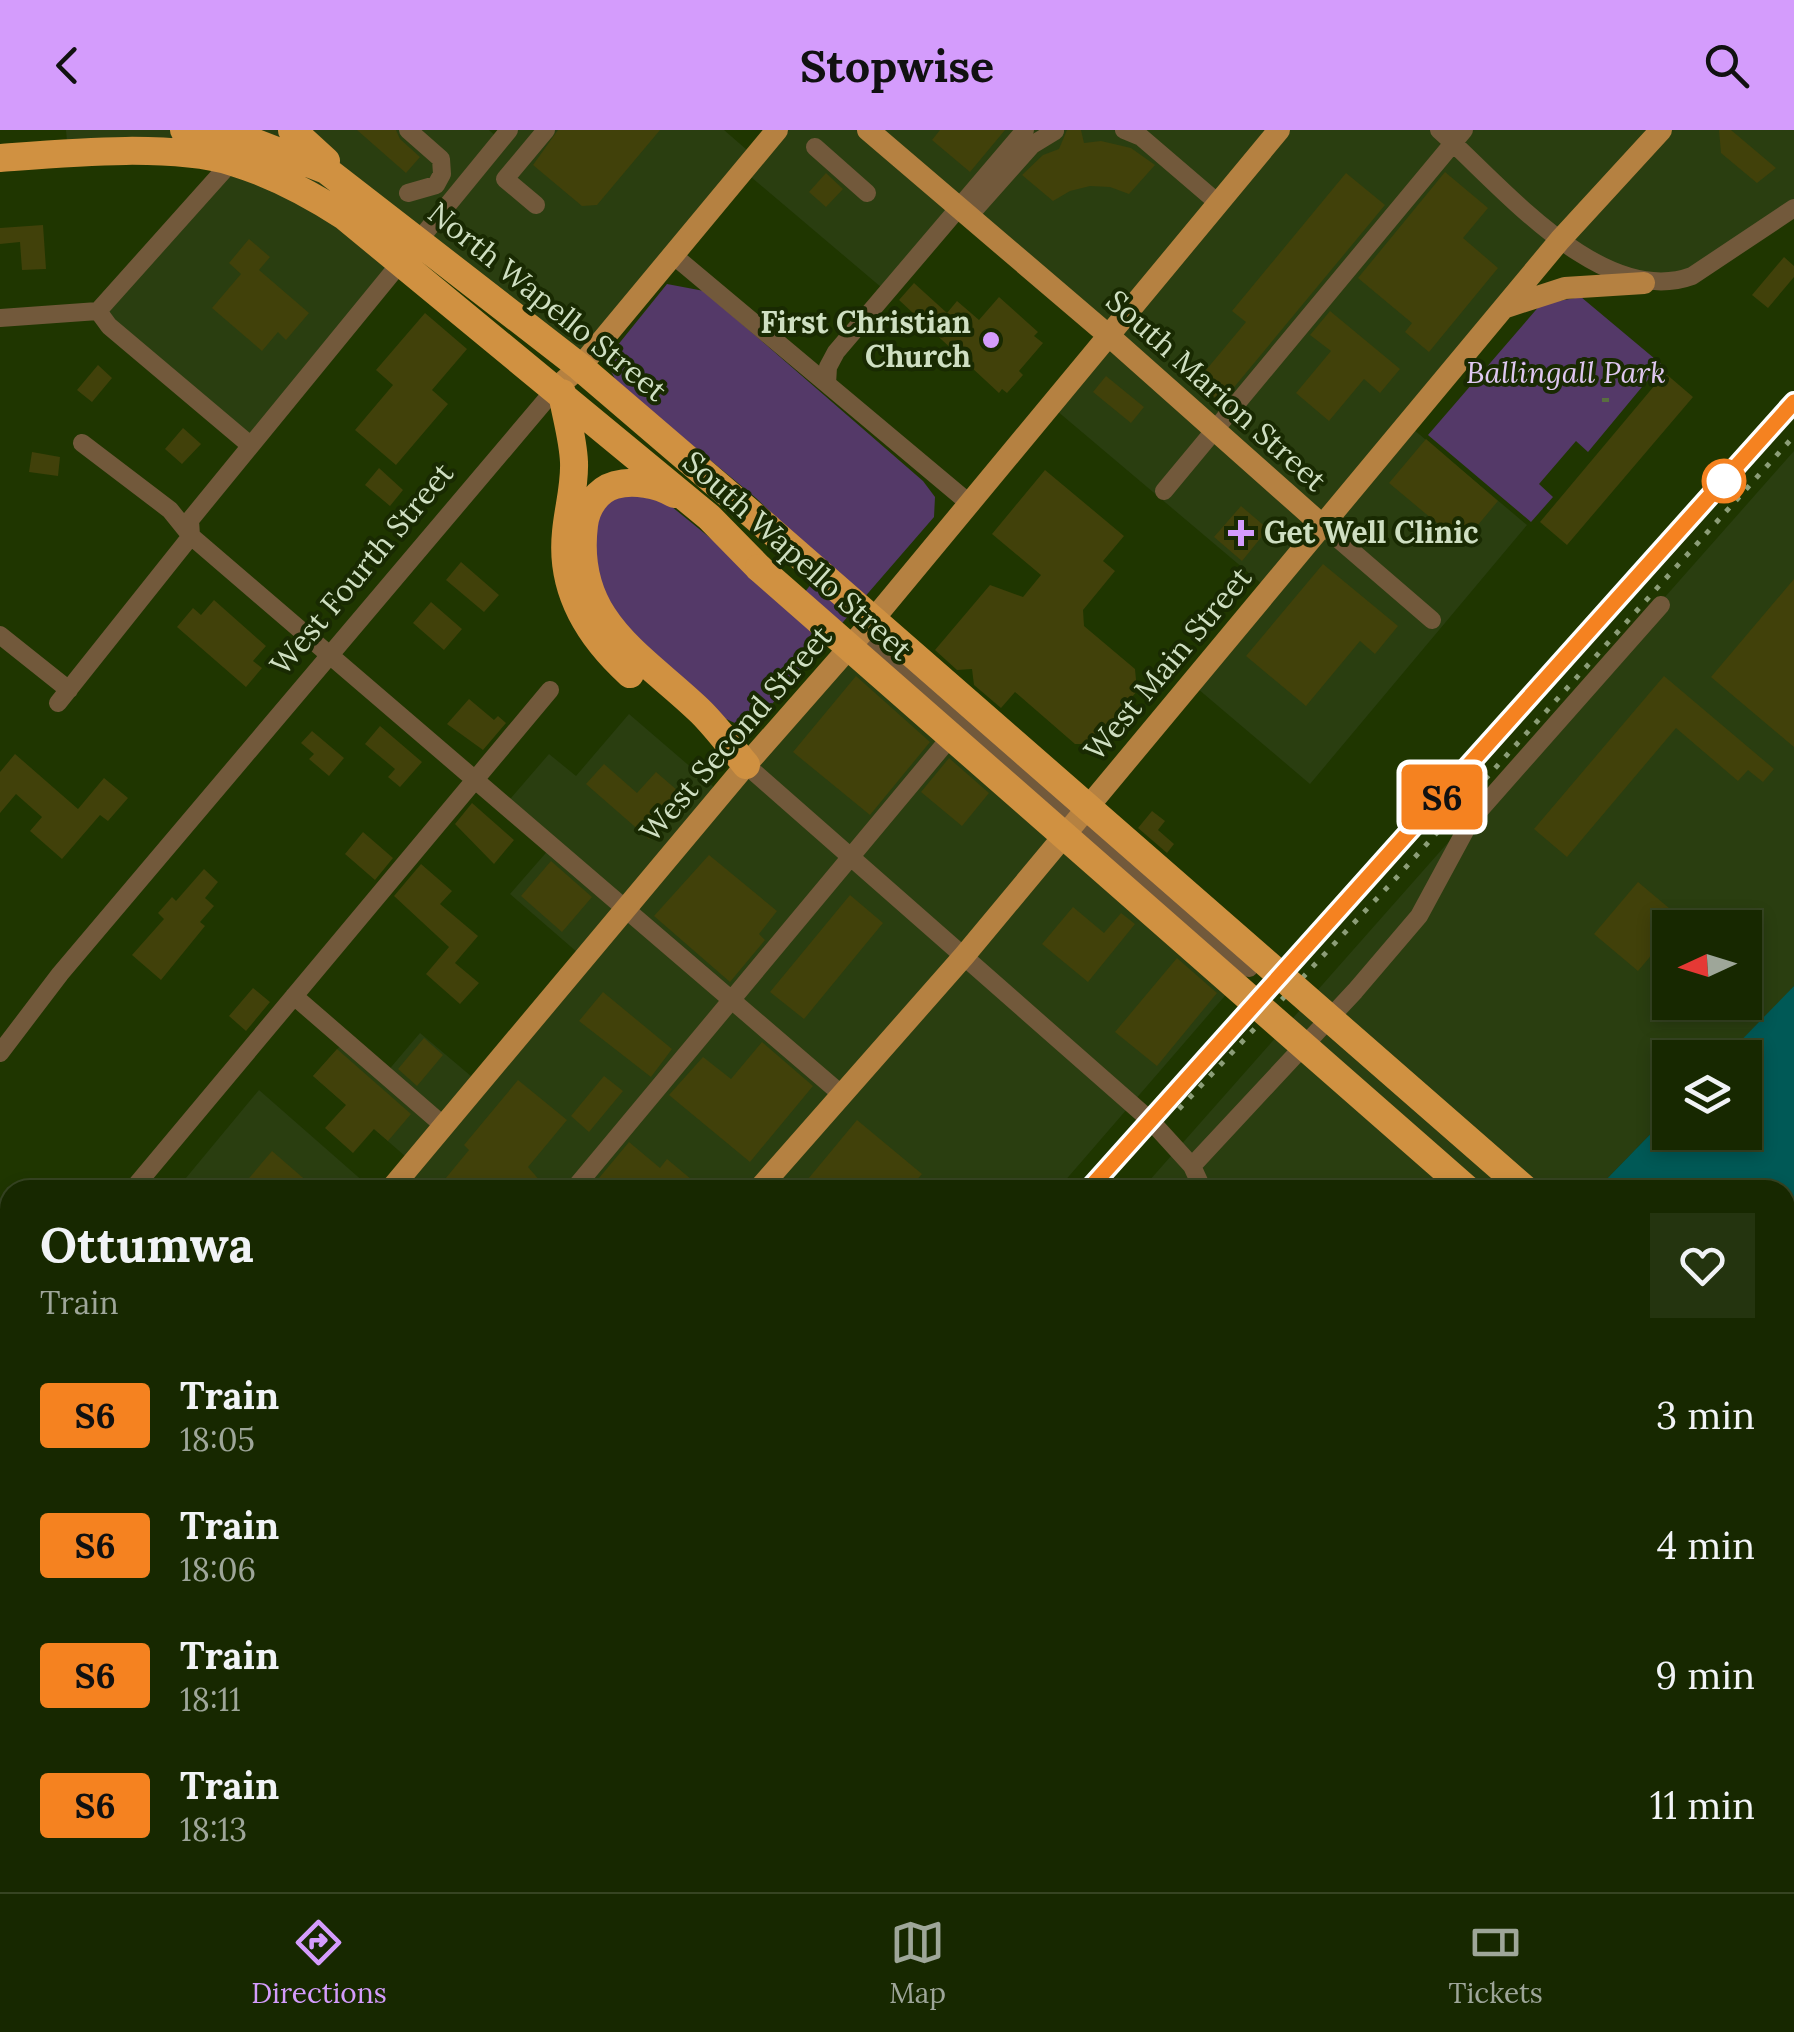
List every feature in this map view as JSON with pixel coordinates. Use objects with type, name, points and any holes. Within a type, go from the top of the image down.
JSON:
[{"type":"highway","name":"North Wapello Street","points":[[184,130],[255,135],[326,170],[372,202],[408,249],[580,367],[768,528]]},
{"type":"highway","points":[[292,130],[372,202]]},
{"type":"highway","name":"South Wapello Street","points":[[0,158],[128,151],[231,162],[312,195],[408,249],[559,391],[709,516],[760,568],[1457,1180]]},
{"type":"highway","points":[[559,391],[574,460],[565,535],[566,565],[578,610],[602,648],[692,726],[746,765]]},
{"type":"highway","points":[[709,516],[666,489],[632,482],[610,486],[592,500],[584,522],[582,556],[588,586],[604,621],[625,646],[702,713],[746,765]]},
{"type":"highway","name":"South Wapello Street","points":[[768,528],[1515,1180]]},
{"type":"main road","name":"West Fourth Street","points":[[559,391],[777,130]]},
{"type":"main road","name":"South Marion Street","points":[[868,130],[1108,335],[1322,526]]},
{"type":"main road","name":"West Second Street","points":[[398,1180],[746,765],[862,634],[1279,130]]},
{"type":"main road","name":"West Main Street","points":[[766,1180],[964,956],[1560,240],[1661,130]]},
{"type":"main road","points":[[1502,309],[1565,288],[1644,283]]},
{"type":"street","points":[[408,130],[441,160],[442,174],[436,185],[408,192]]},
{"type":"street","points":[[0,635],[63,697],[191,536],[190,520],[508,130]]},
{"type":"street","points":[[536,205],[505,179],[546,130]]},
{"type":"street","points":[[964,213],[1025,130]]},
{"type":"street","points":[[1124,130],[1141,137],[1218,203]]},
{"type":"street","points":[[827,384],[828,368],[836,352],[1032,144],[1054,131]]},
{"type":"street","points":[[1164,491],[1452,134],[1560,240],[1608,271],[1644,283],[1675,282],[1692,276],[1794,208]]},
{"type":"street","points":[[0,318],[98,312],[255,135]]},
{"type":"street","points":[[815,147],[867,192]]},
{"type":"street","points":[[674,255],[968,503]]},
{"type":"street","points":[[98,312],[250,446]]},
{"type":"street","name":"West Fourth Street","points":[[0,1052],[60,974],[328,655],[559,391]]},
{"type":"street","points":[[82,443],[170,510],[191,536],[840,1093]]},
{"type":"street","name":"South Marion Street","points":[[1322,526],[1432,620]]},
{"type":"street","points":[[1192,1166],[1355,991],[1419,916],[1472,820],[1661,605]]},
{"type":"street","name":"South Wapello Street","points":[[862,634],[1248,968]]},
{"type":"street","points":[[140,1180],[550,690]]},
{"type":"street","points":[[581,1180],[964,721]]},
{"type":"street","points":[[746,765],[1150,1121],[1192,1166],[1198,1180]]},
{"type":"street","points":[[294,996],[444,1126]]},
{"type":"shaded area","points":[[66,130],[489,130],[500,140],[509,130],[724,130],[755,157],[777,130],[1794,130],[1794,208],[1712,264],[1661,283],[1561,240],[1407,424],[1527,525],[1310,784],[1191,683],[1269,590],[1050,405],[1108,335],[959,209],[888,293],[744,171],[580,367],[416,239],[250,445],[98,311],[230,162],[68,153]]},
{"type":"shaded area","points":[[1794,451],[1794,986],[1762,1020],[1742,1040],[1652,1040],[1652,1132],[1606,1180],[1150,1180]]},
{"type":"shaded area","points":[[862,633],[1249,968],[1066,1180],[399,1180],[413,1163],[313,1076],[341,1045],[381,1079],[420,1033],[478,1082],[585,959],[510,894],[551,847],[504,806],[549,754],[576,776],[629,714],[722,794]]},
{"type":"shaded area","points":[[259,1090],[362,1180],[184,1180]]},
{"type":"green space","points":[[667,284],[704,291],[923,481],[935,497],[934,517],[753,726],[718,713],[641,649],[612,607],[596,565],[596,524],[606,506],[623,493],[666,502],[794,606],[826,565],[756,498],[617,383],[611,371],[613,351]]},
{"type":"green space","name":"Ballingall Park","points":[[1581,297],[1661,364],[1588,452],[1576,441],[1539,484],[1553,497],[1531,522],[1428,435],[1541,304]]},
{"type":"water","points":[[1794,986],[1794,1180],[1606,1180],[1652,1132],[1652,1150],[1762,1150],[1762,1040],[1742,1040]]},
{"type":"building","points":[[357,130],[396,130],[420,157],[406,173]]},
{"type":"building","points":[[558,130],[660,130],[597,205],[582,206],[533,165]]},
{"type":"building","points":[[940,130],[1005,130],[970,172],[932,140]]},
{"type":"building","points":[[1067,130],[1081,130],[1084,143],[1101,141],[1131,148],[1155,165],[1129,194],[1110,187],[1090,186],[1053,201],[1022,175],[1043,155],[1059,149]]},
{"type":"building","points":[[1719,130],[1731,130],[1776,168],[1757,183],[1721,153]]},
{"type":"building","points":[[1445,172],[1488,208],[1463,238],[1498,268],[1429,352],[1405,332],[1412,323],[1358,278]]},
{"type":"building","points":[[826,173],[843,189],[826,207],[809,192]]},
{"type":"building","points":[[1346,173],[1385,205],[1221,403],[1196,382],[1246,322],[1232,311]]},
{"type":"building","points":[[43,225],[46,269],[22,270],[20,242],[0,244],[0,228]]},
{"type":"building","points":[[249,239],[270,257],[259,270],[309,313],[286,340],[278,332],[262,351],[212,308],[241,274],[229,263]]},
{"type":"building","points":[[1784,257],[1794,266],[1794,277],[1768,308],[1752,295]]},
{"type":"building","name":"First Christian Church","points":[[914,283],[947,313],[957,301],[979,320],[999,297],[1038,332],[1034,336],[1043,343],[1019,371],[1023,375],[1007,393],[1002,389],[999,393],[899,300]]},
{"type":"building","points":[[1330,311],[1400,369],[1380,393],[1364,379],[1329,421],[1296,393],[1331,351],[1310,335]]},
{"type":"building","points":[[425,313],[467,349],[432,390],[448,404],[396,465],[355,430],[393,385],[376,370]]},
{"type":"building","points":[[98,365],[112,378],[92,402],[77,390]]},
{"type":"building","points":[[1665,373],[1693,397],[1567,545],[1540,522]]},
{"type":"building","points":[[1106,376],[1144,407],[1131,423],[1093,392]]},
{"type":"building","points":[[183,428],[201,444],[182,464],[165,449]]},
{"type":"building","points":[[1426,439],[1498,501],[1462,544],[1389,483]]},
{"type":"building","points":[[32,452],[60,457],[58,476],[29,472]]},
{"type":"building","points":[[379,468],[403,490],[390,506],[365,485]]},
{"type":"building","points":[[1045,470],[1124,536],[1103,561],[1115,571],[1083,610],[1084,626],[1135,669],[1137,691],[1093,744],[1075,744],[1015,692],[1001,708],[974,685],[972,669],[957,670],[935,650],[990,585],[1023,597],[1041,575],[992,534]]},
{"type":"building","name":"Get Well Clinic","points":[[1241,506],[1268,529],[1242,561],[1214,537]]},
{"type":"building","points":[[461,562],[499,595],[484,612],[446,580]]},
{"type":"building","points":[[1323,564],[1398,626],[1375,654],[1360,641],[1306,706],[1246,656]]},
{"type":"building","points":[[1794,579],[1794,747],[1711,677]]},
{"type":"building","points":[[214,600],[266,646],[253,661],[262,668],[246,687],[177,627],[193,608],[201,615]]},
{"type":"building","points":[[431,602],[462,629],[444,650],[413,623]]},
{"type":"building","points":[[856,676],[930,742],[870,815],[793,752]]},
{"type":"building","points":[[1664,676],[1774,769],[1763,782],[1748,770],[1738,781],[1676,728],[1567,857],[1534,829]]},
{"type":"building","points":[[469,699],[494,720],[498,716],[506,723],[483,750],[447,724]]},
{"type":"building","points":[[380,726],[422,762],[400,787],[388,777],[395,769],[365,744]]},
{"type":"building","points":[[312,731],[344,758],[329,776],[309,759],[314,754],[301,743]]},
{"type":"building","points":[[15,754],[78,809],[104,778],[128,798],[108,821],[100,815],[62,859],[30,831],[42,817],[16,794],[0,813],[0,772]]},
{"type":"building","points":[[949,758],[989,793],[962,826],[921,792]]},
{"type":"building","points":[[604,764],[637,793],[656,772],[685,797],[649,839],[586,784]]},
{"type":"building","points":[[472,803],[514,840],[494,864],[455,824]]},
{"type":"building","points":[[1152,811],[1165,821],[1158,830],[1174,844],[1167,853],[1138,828]]},
{"type":"building","points":[[363,832],[393,858],[375,880],[345,854]]},
{"type":"building","points":[[709,855],[777,911],[759,934],[765,940],[730,982],[654,916]]},
{"type":"building","points":[[551,861],[592,897],[562,932],[521,896]]},
{"type":"building","points":[[421,864],[452,891],[440,904],[478,936],[455,963],[479,983],[460,1004],[426,974],[449,947],[394,896]]},
{"type":"building","points":[[204,869],[218,882],[205,898],[214,906],[200,922],[205,926],[161,980],[132,955],[164,919],[158,913],[172,897],[176,901]]},
{"type":"building","points":[[1638,882],[1671,910],[1652,910],[1652,954],[1638,971],[1594,934]]},
{"type":"building","points":[[850,895],[883,923],[804,1019],[770,992]]},
{"type":"building","points":[[1073,907],[1104,933],[1121,913],[1135,924],[1088,982],[1042,944]]},
{"type":"building","points":[[1177,958],[1217,993],[1157,1066],[1115,1032]]},
{"type":"building","points":[[253,988],[270,1002],[246,1031],[229,1016]]},
{"type":"building","points":[[603,992],[672,1049],[651,1077],[579,1021]]},
{"type":"building","points":[[424,1038],[443,1055],[417,1086],[398,1069]]},
{"type":"building","points":[[762,1042],[813,1086],[750,1162],[669,1095],[703,1057],[731,1079]]},
{"type":"building","points":[[337,1049],[411,1114],[388,1141],[374,1129],[353,1153],[325,1128],[346,1105],[313,1076]]},
{"type":"building","points":[[604,1076],[623,1091],[589,1132],[571,1116]]},
{"type":"building","points":[[518,1080],[567,1120],[528,1167],[539,1180],[444,1180],[469,1150],[464,1145]]},
{"type":"building","points":[[857,1120],[922,1174],[917,1180],[807,1180]]},
{"type":"building","points":[[629,1142],[660,1168],[667,1159],[692,1180],[597,1180]]},
{"type":"building","points":[[272,1151],[305,1180],[247,1180]]},
{"type":"railway","points":[[1097,1180],[1794,402]]},
{"type":"railway","points":[[1179,1109],[1398,876],[1794,436]]},
{"type":"train","name":"S6","points":[[1097,1180],[1794,402]]},
{"type":"place","name":"First Christian Church","points":[[991,340]]},
{"type":"place","name":"Get Well Clinic","points":[[1241,533]]}]
